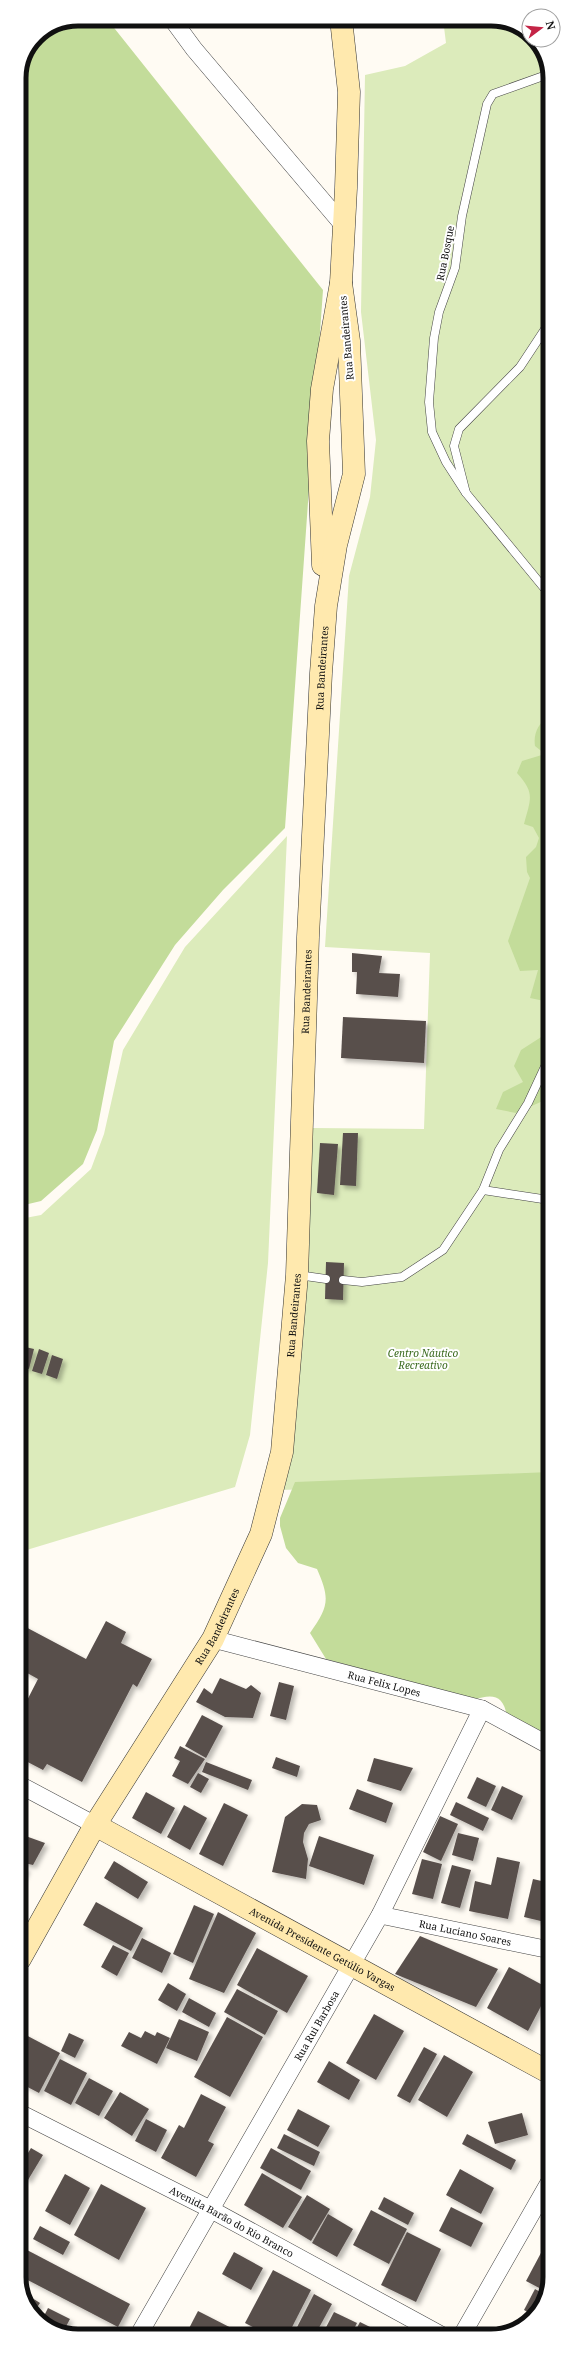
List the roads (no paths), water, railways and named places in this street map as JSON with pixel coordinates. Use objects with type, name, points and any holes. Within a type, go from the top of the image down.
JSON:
[{"type":"street","points":[[177,26],[194,49],[344,226]]},
{"type":"street","name":"Rua Bandeirantes","points":[[26,1948],[95,1825],[212,1639],[261,1534],[282,1452],[297,1275],[308,938],[326,606],[318,441],[322,388],[341,283],[344,226],[349,92],[342,26]]},
{"type":"street","name":"Rua Bandeirantes","points":[[326,606],[336,545],[354,474],[349,341],[341,283]]},
{"type":"street","name":"Rua Felix Lopes","points":[[212,1639],[482,1709],[543,1742]]},
{"type":"street","name":"Rua Rui Barbosa","points":[[142,2329],[380,1915],[482,1709]]},
{"type":"street","points":[[26,1788],[95,1825]]},
{"type":"street","name":"Avenida Presidente Getúlio Vargas","points":[[95,1825],[543,2070]]},
{"type":"street","name":"Rua Luciano Soares","points":[[380,1915],[543,1949]]},
{"type":"street","name":"Avenida Barão do Rio Branco","points":[[26,2116],[210,2209],[430,2329]]},
{"type":"street","points":[[465,2329],[543,2193]]},
{"type":"lane","name":"Rua Bosque","points":[[543,76],[493,94],[487,104],[462,216],[454,268],[439,312],[434,338],[429,402],[432,432],[446,462],[466,493],[543,587]]},
{"type":"lane","name":"Rua Bosque","points":[[466,493],[454,446],[459,429],[520,367],[543,332]]},
{"type":"lane","points":[[344,1280],[362,1282],[402,1277],[443,1250],[483,1190],[499,1150],[528,1103],[543,1071]]},
{"type":"lane","points":[[483,1190],[543,1199]]},
{"type":"lane","points":[[297,1275],[326,1279]]},
{"type":"park label","name":"Centro Náutico Recreativo","points":[[423,1358]]}]
